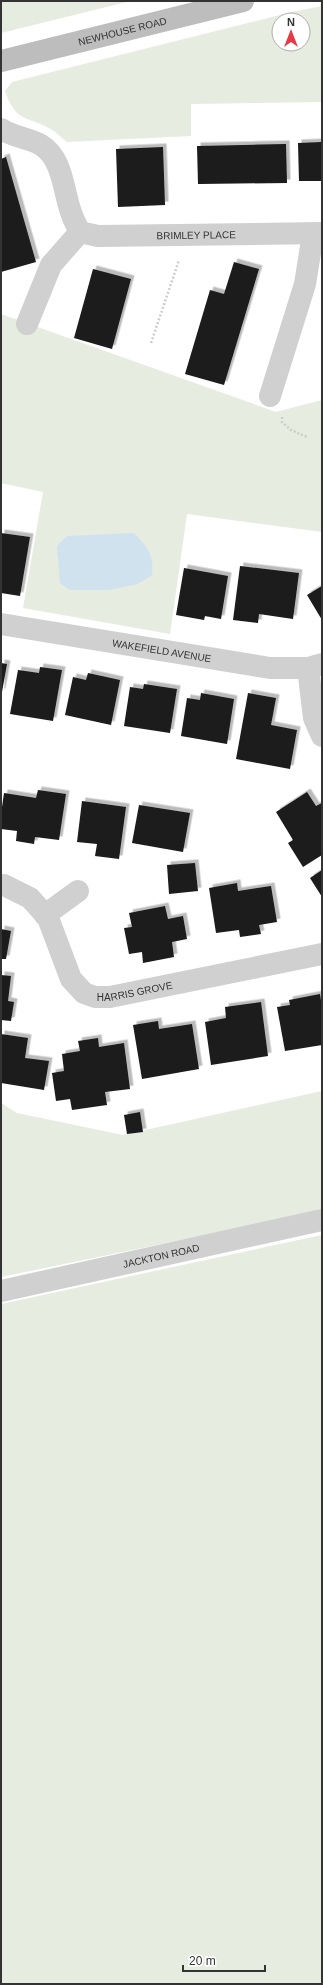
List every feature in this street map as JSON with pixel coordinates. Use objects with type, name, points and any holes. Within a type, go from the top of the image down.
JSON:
[{"type":"street","name":"NEWHOUSE ROAD","points":[[1,61],[243,1]]},
{"type":"street","points":[[1,129],[29,139],[51,152],[56,161],[72,215],[80,232],[51,265],[27,324]]},
{"type":"street","name":"BRIMLEY PLACE","points":[[80,232],[98,236],[317,234],[305,284],[270,396]]},
{"type":"street","name":"WAKEFIELD AVENUE","points":[[1,624],[270,668],[315,666]]},
{"type":"street","points":[[315,666],[314,718],[322,736]]},
{"type":"street","name":"HARRIS GROVE","points":[[4,885],[30,898],[48,918],[71,979],[84,993],[95,997],[110,997],[322,954]]},
{"type":"street","points":[[45,915],[78,891]]},
{"type":"street","name":"JACKTON ROAD","points":[[1,1291],[322,1220]]},
{"type":"path","points":[[151,343],[181,253],[182,235]]},
{"type":"path","points":[[270,396],[280,404],[282,422],[291,430],[307,437]]},
{"type":"shaded area","points":[[1,1],[131,1],[1,33]]},
{"type":"shaded area","points":[[322,6],[322,102],[191,104],[191,136],[67,142],[51,129],[17,113],[9,101],[5,91],[12,82],[271,17],[271,52],[311,52],[311,12],[292,12]]},
{"type":"shaded area","points":[[1,314],[276,412],[322,400],[322,532],[187,514],[170,634],[23,608],[43,492],[1,483]]},
{"type":"shaded area","points":[[322,1091],[322,1211],[1,1277],[1,1103],[17,1113],[123,1135]]},
{"type":"shaded area","points":[[322,1235],[322,1984],[1,1984],[1,1304]]},
{"type":"water","points":[[134,533],[146,547],[151,556],[152,575],[138,584],[108,590],[70,590],[60,583],[57,546],[67,536]]},
{"type":"building","points":[[322,142],[322,181],[299,181],[298,143]]},
{"type":"building","points":[[286,144],[287,183],[198,184],[197,146]]},
{"type":"building","points":[[163,147],[165,205],[118,207],[116,149]]},
{"type":"building","points":[[6,157],[36,262],[1,272],[1,159]]},
{"type":"building","points":[[234,262],[259,269],[224,385],[185,374],[210,290],[224,294]]},
{"type":"building","points":[[93,269],[131,279],[112,349],[74,338]]},
{"type":"building","points":[[1,533],[30,537],[20,596],[1,593]]},
{"type":"building","points":[[240,566],[299,573],[293,619],[259,614],[258,623],[233,620]]},
{"type":"building","points":[[184,568],[228,576],[221,619],[205,616],[204,620],[176,615]]},
{"type":"building","points":[[322,586],[322,620],[307,595]]},
{"type":"building","points":[[1,663],[7,664],[2,692],[1,692]]},
{"type":"building","points":[[40,667],[62,670],[53,721],[10,714],[18,670],[39,673]]},
{"type":"building","points":[[88,673],[120,680],[111,725],[65,715],[73,677],[86,680]]},
{"type":"building","points":[[144,684],[177,689],[170,733],[124,726],[130,687],[143,689]]},
{"type":"building","points":[[201,693],[234,699],[227,744],[181,736],[187,698],[200,700]]},
{"type":"building","points":[[248,693],[276,698],[271,725],[297,730],[290,769],[236,759]]},
{"type":"building","points":[[38,790],[66,794],[59,840],[35,837],[34,844],[16,841],[17,831],[1,829],[1,814],[4,793],[36,798]]},
{"type":"building","points":[[307,792],[316,806],[322,803],[322,855],[303,867],[288,843],[293,840],[276,812]]},
{"type":"building","points":[[82,801],[126,807],[119,859],[95,856],[97,844],[77,842]]},
{"type":"building","points":[[139,805],[190,813],[183,852],[132,843]]},
{"type":"building","points":[[195,863],[198,891],[169,894],[167,865]]},
{"type":"building","points":[[322,870],[322,897],[310,878]]},
{"type":"building","points":[[237,883],[238,891],[271,886],[277,922],[259,925],[261,934],[240,937],[239,930],[216,933],[209,888]]},
{"type":"building","points":[[165,906],[168,919],[183,916],[187,939],[172,942],[174,957],[143,963],[142,952],[129,954],[124,928],[132,927],[129,913]]},
{"type":"building","points":[[1,929],[11,931],[6,959],[1,959]]},
{"type":"building","points":[[1,975],[11,976],[8,1001],[14,1002],[11,1021],[1,1020]]},
{"type":"building","points":[[320,994],[322,1007],[322,1045],[285,1051],[277,1007],[290,1005],[289,1000]]},
{"type":"building","points":[[261,1002],[268,1056],[211,1065],[205,1022],[226,1018],[225,1007]]},
{"type":"building","points":[[158,1021],[159,1029],[192,1024],[199,1069],[142,1079],[133,1025]]},
{"type":"building","points":[[1,1034],[28,1038],[25,1058],[49,1061],[44,1090],[1,1083]]},
{"type":"building","points":[[98,1038],[99,1047],[124,1043],[130,1089],[105,1092],[107,1105],[72,1110],[70,1099],[56,1101],[52,1073],[64,1071],[62,1054],[80,1051],[78,1041]]},
{"type":"building","points":[[140,1112],[143,1132],[127,1134],[124,1115]]}]
